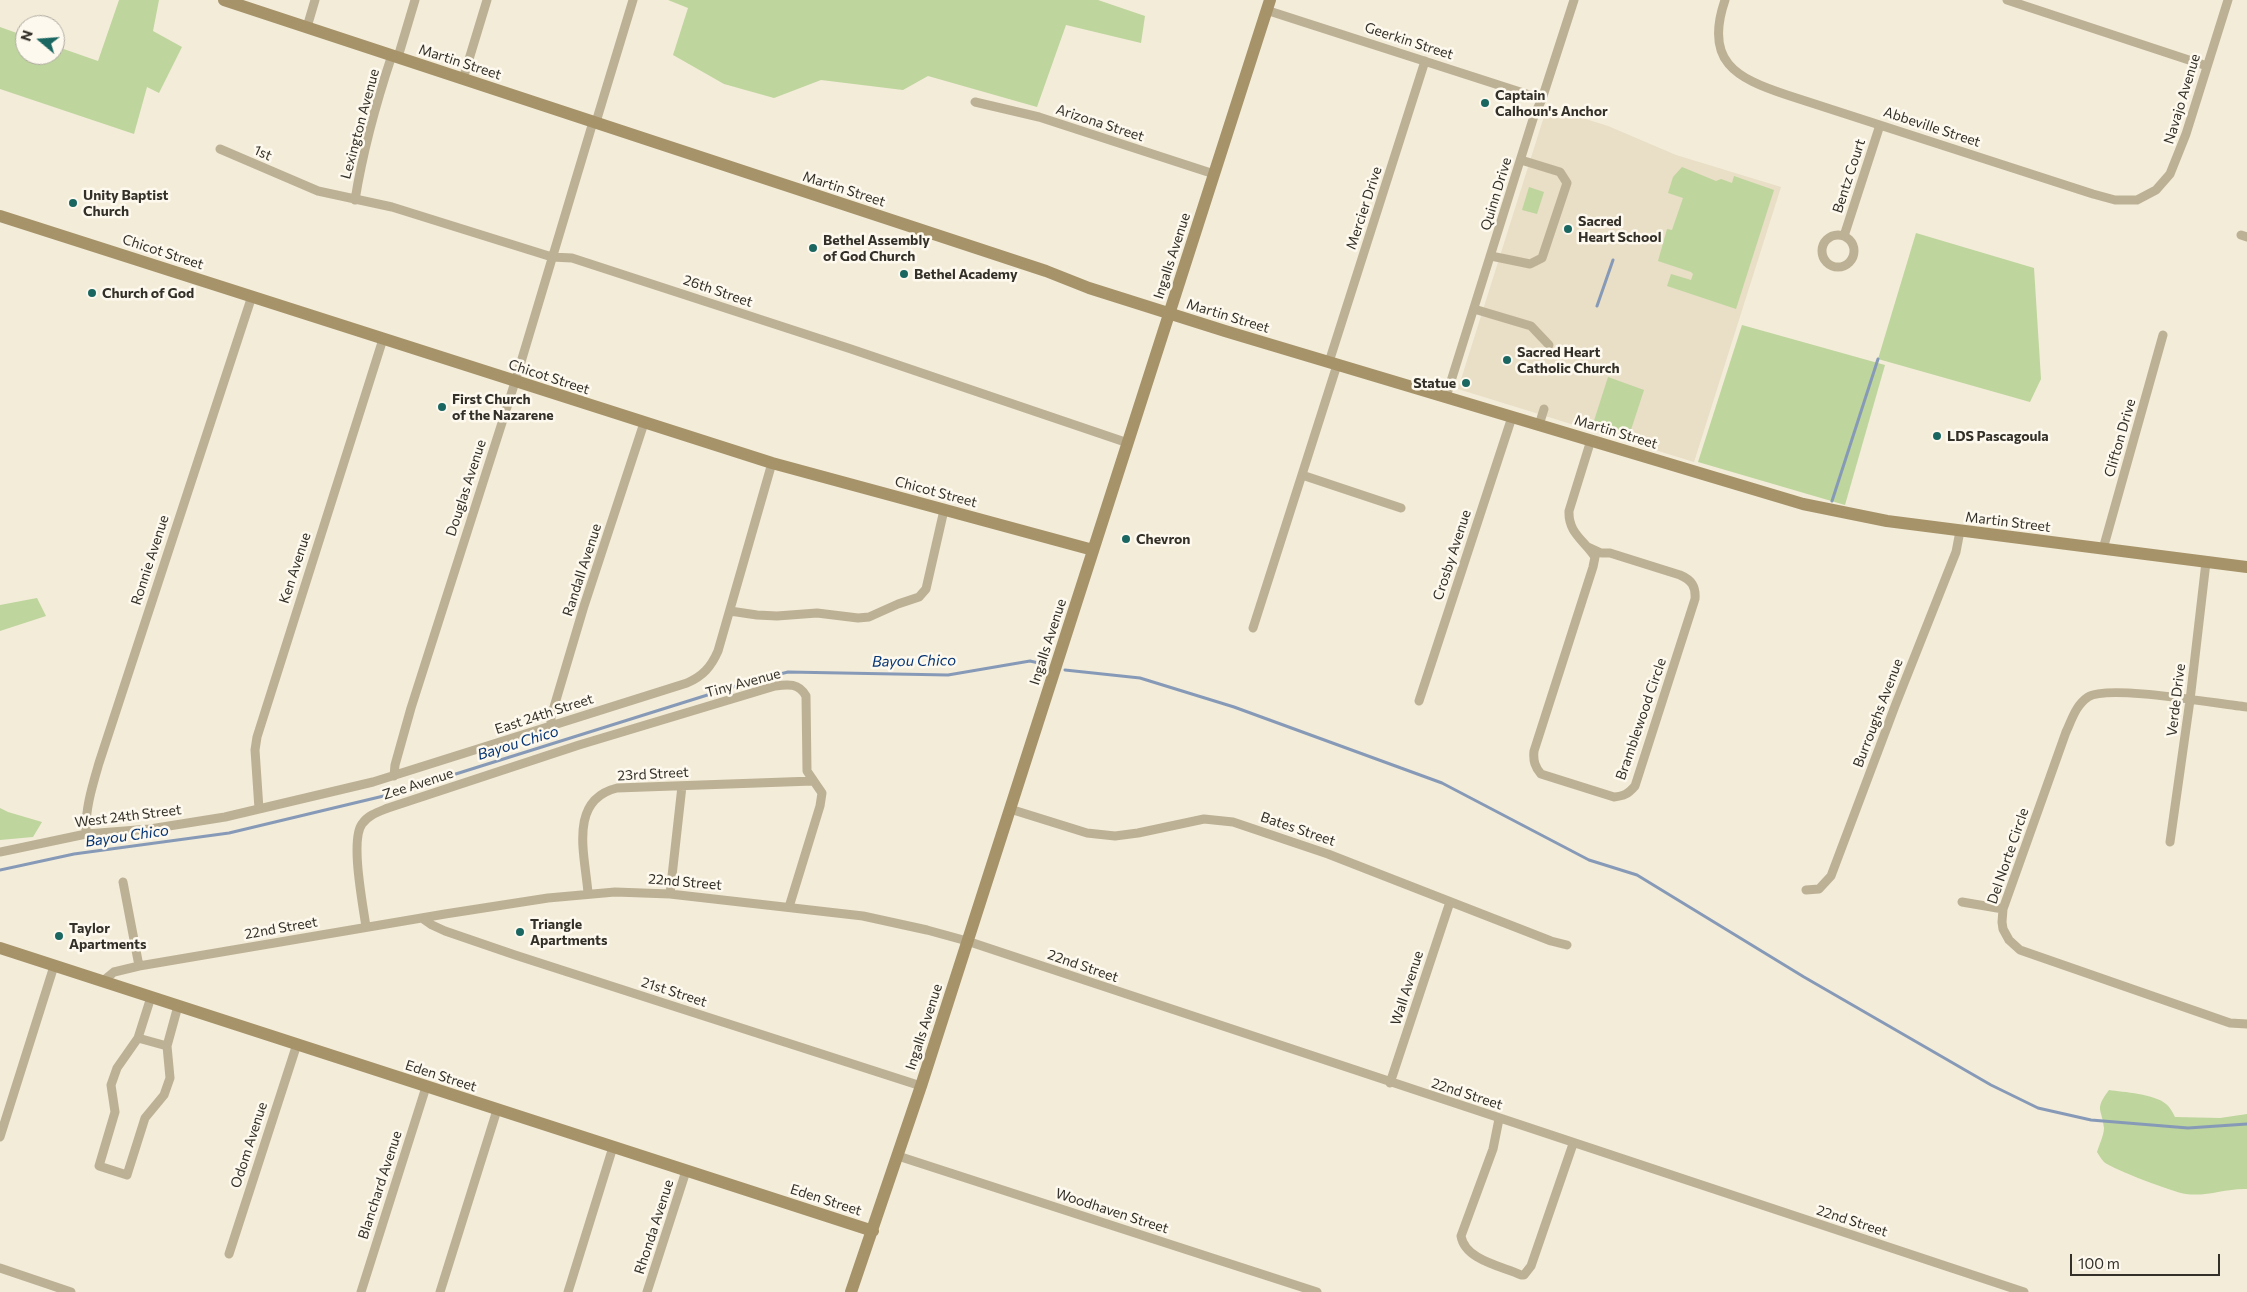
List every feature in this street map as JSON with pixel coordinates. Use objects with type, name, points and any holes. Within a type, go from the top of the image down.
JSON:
[{"type":"street","name":"Martin Street","points":[[224,0],[1046,271],[1169,314],[1802,504],[1887,521],[2247,566]]},
{"type":"street","points":[[307,27],[315,0]]},
{"type":"street","name":"Lexington Avenue","points":[[355,200],[368,136],[415,0]]},
{"type":"street","points":[[463,79],[487,0]]},
{"type":"street","name":"Douglas Avenue","points":[[394,776],[395,765],[408,717],[437,621],[515,382],[552,257],[633,0]]},
{"type":"street","name":"Quinn Drive","points":[[1446,397],[1534,116],[1542,99],[1574,0]]},
{"type":"street","name":"Abbeville Street","points":[[1724,0],[1718,28],[1722,52],[1728,64],[1743,79],[1770,90],[2093,194],[2127,200],[2146,196]]},
{"type":"street","points":[[2007,0],[2207,66]]},
{"type":"street","name":"Navajo Avenue","points":[[2146,196],[2164,182],[2180,154],[2228,0]]},
{"type":"street","name":"Geerkin Street","points":[[1268,5],[1425,61],[1542,99]]},
{"type":"street","name":"Ingalls Avenue","points":[[851,1292],[921,1086],[1268,5]]},
{"type":"street","name":"Mercier Drive","points":[[1253,628],[1302,475],[1333,363],[1425,61]]},
{"type":"street","name":"Arizona Street","points":[[975,102],[1039,117],[1214,174]]},
{"type":"street","name":"Bentz Court","points":[[1844,236],[1880,124]]},
{"type":"street","name":"1st","points":[[220,149],[294,182]]},
{"type":"street","points":[[1491,256],[1530,264],[1542,258],[1566,183],[1560,172],[1521,160]]},
{"type":"street","name":"26th Street","points":[[294,182],[318,191],[392,207],[552,257],[572,258],[1128,443]]},
{"type":"street","name":"Chicot Street","points":[[0,216],[772,464],[1093,550]]},
{"type":"street","name":"Ronnie Avenue","points":[[86,834],[85,819],[88,799],[99,763],[252,296]]},
{"type":"street","points":[[1474,309],[1531,326],[1549,345]]},
{"type":"street","name":"Clifton Drive","points":[[2103,549],[2163,335]]},
{"type":"street","name":"Ken Avenue","points":[[259,809],[255,750],[257,737],[383,339]]},
{"type":"street","points":[[1539,425],[1544,408]]},
{"type":"street","name":"Crosby Avenue","points":[[1419,701],[1512,417]]},
{"type":"street","name":"Randall Avenue","points":[[551,725],[551,717],[584,606],[644,424]]},
{"type":"street","name":"Bramblewood Circle","points":[[1591,440],[1569,512],[1568,521],[1574,534],[1598,555],[1610,553],[1680,575],[1688,578],[1696,591],[1695,600],[1635,786],[1629,793],[1614,797],[1541,774],[1533,760],[1534,751],[1598,555]]},
{"type":"street","name":"East 24th Street","points":[[325,794],[394,776],[551,725],[687,684],[697,678],[713,663],[730,611],[772,464]]},
{"type":"street","points":[[1302,475],[1401,508]]},
{"type":"street","points":[[730,611],[777,616],[817,613],[869,618],[898,604],[919,597],[926,589],[944,510]]},
{"type":"street","name":"Burroughs Avenue","points":[[1806,890],[1819,888],[1831,876],[1894,706],[1956,552],[1960,531]]},
{"type":"street","name":"Verde Drive","points":[[2170,842],[2190,700],[2206,562]]},
{"type":"street","name":"Tiny Avenue","points":[[672,717],[775,686],[795,686],[800,688],[806,696],[808,706],[807,771],[821,789],[820,806],[789,907]]},
{"type":"street","name":"Del Norte Circle","points":[[2247,707],[2107,691],[2093,694],[2080,704],[2066,732],[2003,909],[2002,922],[2003,929],[2009,940],[2020,950],[2230,1023],[2247,1024]]},
{"type":"street","name":"Zee Avenue","points":[[366,927],[356,846],[360,825],[371,815],[561,751],[672,717]]},
{"type":"street","name":"23rd Street","points":[[588,893],[584,818],[590,806],[604,791],[617,788],[813,780]]},
{"type":"street","points":[[670,894],[682,786]]},
{"type":"street","name":"West 24th Street","points":[[0,852],[86,834],[150,829],[259,809],[325,794]]},
{"type":"street","name":"Bates Street","points":[[1010,809],[1087,833],[1100,835],[1138,833],[1204,819],[1234,822],[1328,854],[1550,941],[1567,945]]},
{"type":"street","points":[[124,882],[139,966]]},
{"type":"street","name":"22nd Street","points":[[103,981],[114,972],[139,966],[366,927],[588,893],[670,894],[887,920],[967,942],[2024,1292]]},
{"type":"street","name":"Wall Avenue","points":[[1390,1083],[1450,902]]},
{"type":"street","points":[[1962,902],[2003,909]]},
{"type":"street","name":"21st Street","points":[[422,918],[445,931],[515,955],[921,1086]]},
{"type":"street","name":"Eden Street","points":[[0,948],[873,1231]]},
{"type":"street","points":[[0,1137],[54,966]]},
{"type":"street","points":[[151,997],[138,1038],[117,1068],[112,1085],[115,1112],[99,1166],[127,1174],[145,1118],[164,1095],[170,1078],[167,1046],[178,1006]]},
{"type":"street","points":[[138,1038],[167,1046]]},
{"type":"street","name":"Odom Avenue","points":[[229,1254],[297,1044]]},
{"type":"street","name":"Blanchard Avenue","points":[[361,1292],[426,1087]]},
{"type":"street","points":[[440,1292],[497,1110]]},
{"type":"street","points":[[1499,1119],[1493,1149],[1467,1215],[1461,1236],[1462,1243],[1470,1253],[1521,1275],[1524,1275],[1531,1266],[1573,1144]]},
{"type":"street","points":[[568,1292],[613,1147]]},
{"type":"street","name":"Woodhaven Street","points":[[898,1156],[1317,1292]]},
{"type":"street","name":"Rhonda Avenue","points":[[647,1292],[686,1171]]},
{"type":"street","points":[[0,1268],[72,1292]]},
{"type":"shaded area","points":[[1547,107],[1608,126],[1676,155],[1781,187],[1694,462],[1458,389]]},
{"type":"green space","points":[[119,0],[159,0],[153,31],[182,47],[159,93],[147,87],[134,134],[0,89],[0,27],[15,32],[15,65],[65,65],[65,49],[98,61]]},
{"type":"green space","points":[[668,0],[1098,0],[1145,16],[1141,43],[1066,25],[1037,107],[928,76],[903,90],[821,80],[774,98],[724,84],[673,55],[688,8]]},
{"type":"green space","points":[[1682,167],[1716,181],[1721,179],[1732,183],[1734,176],[1774,190],[1736,309],[1667,286],[1671,274],[1691,280],[1693,274],[1658,261],[1667,229],[1672,230],[1683,198],[1668,193],[1673,177]]},
{"type":"green space","points":[[1529,187],[1544,192],[1537,214],[1522,210]]},
{"type":"green space","points":[[1916,233],[2034,268],[2041,379],[2030,402],[1878,359]]},
{"type":"green space","points":[[1742,325],[1885,365],[1845,505],[1698,462]]},
{"type":"green space","points":[[1608,377],[1644,390],[1628,439],[1592,427]]},
{"type":"green space","points":[[37,598],[46,616],[0,631],[0,605]]},
{"type":"green space","points":[[0,808],[42,822],[33,837],[0,840]]},
{"type":"green space","points":[[2109,1090],[2154,1098],[2167,1105],[2175,1117],[2220,1118],[2247,1114],[2247,1189],[2194,1195],[2186,1194],[2144,1180],[2104,1162],[2097,1152],[2104,1128],[2100,1106]]},
{"type":"waterway","points":[[1597,306],[1613,260]]},
{"type":"waterway","points":[[1832,501],[1878,359]]},
{"type":"waterway","name":"Bayou Chico","points":[[0,870],[74,854],[229,833],[392,794],[752,681],[788,672],[948,675],[1030,661],[1043,664]]},
{"type":"waterway","points":[[1065,670],[1140,678],[1234,707],[1442,783],[1589,860],[1637,875],[1804,977],[1991,1085],[2038,1108],[2091,1120],[2188,1128],[2247,1124]]},
{"type":"place","name":"Captain Calhoun's Anchor","points":[[1485,103]]},
{"type":"place","name":"Unity Baptist Church","points":[[73,203]]},
{"type":"place","name":"Sacred Heart School","points":[[1568,229]]},
{"type":"place","name":"Bethel Assembly of God Church","points":[[813,248]]},
{"type":"place","name":"Bethel Academy","points":[[904,274]]},
{"type":"place","name":"Church of God","points":[[92,293]]},
{"type":"place","name":"Sacred Heart Catholic Church","points":[[1507,360]]},
{"type":"place","name":"Statue","points":[[1466,383]]},
{"type":"place","name":"First Church of the Nazarene","points":[[442,407]]},
{"type":"place","name":"LDS Pascagoula","points":[[1937,436]]},
{"type":"place","name":"Chevron","points":[[1126,539]]},
{"type":"place","name":"Triangle Apartments","points":[[520,932]]},
{"type":"place","name":"Taylor Apartments","points":[[59,936]]}]
